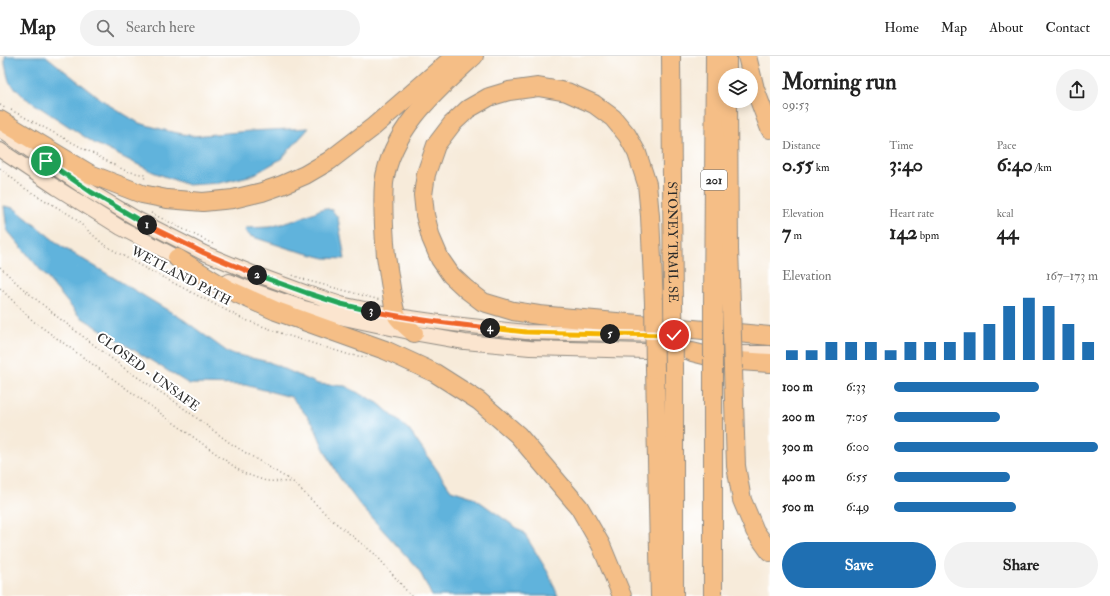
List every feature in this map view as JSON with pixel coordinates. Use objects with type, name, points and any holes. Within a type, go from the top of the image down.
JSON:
[{"type":"highway","points":[[0,120],[90,174],[142,194],[167,199],[203,202],[233,199],[262,192],[282,185],[305,175],[329,161],[372,128],[455,56]]},
{"type":"highway","points":[[414,333],[397,316],[394,303],[384,233],[384,181],[391,156],[405,128],[425,104],[474,56]]},
{"type":"highway","name":"STONEY TRAIL SE","points":[[672,56],[674,596]]},
{"type":"highway","name":"201","points":[[713,596],[713,368],[722,304],[715,56]]},
{"type":"highway","points":[[727,56],[727,68]]},
{"type":"highway","points":[[747,56],[755,89],[770,129]]},
{"type":"highway","points":[[660,596],[655,369],[654,303],[650,216],[647,184],[636,153],[626,135],[613,118],[594,104],[567,92],[538,87],[509,91],[489,97],[468,109],[452,124],[436,145],[426,174],[423,195],[425,215],[431,238],[440,259],[451,275],[483,302],[513,311],[539,315],[770,337]]},
{"type":"highway","points":[[728,108],[722,304],[733,369],[736,466],[742,500],[755,531],[770,552]]},
{"type":"highway","points":[[177,258],[227,289],[276,311],[385,350],[435,373],[479,401],[518,435],[579,507],[602,545],[622,596]]},
{"type":"highway","points":[[692,352],[724,360],[770,364]]},
{"type":"main road","points":[[0,130],[91,192],[137,219],[204,253],[250,272],[341,304],[397,316],[526,332],[770,337]]},
{"type":"main road","points":[[0,150],[115,224],[177,258],[250,289],[304,308],[414,333],[465,342],[530,348],[770,353]]},
{"type":"path","points":[[0,105],[126,171],[145,175],[144,185]]},
{"type":"path","name":"WETLAND PATH","points":[[0,168],[24,188],[72,216],[103,244],[137,264],[243,319],[286,335],[350,355],[364,358],[370,357]]},
{"type":"path","points":[[150,212],[217,246]]},
{"type":"path","name":"CLOSED - UNSAFE","points":[[0,267],[21,287],[54,314],[128,371],[174,401],[230,443],[293,482]]},
{"type":"path","points":[[287,273],[309,281],[384,301]]},
{"type":"path","points":[[0,288],[33,321],[243,474],[266,482],[293,482],[332,520],[376,555],[411,596]]},
{"type":"water","points":[[5,56],[46,56],[109,105],[139,123],[168,131],[193,136],[309,128],[281,159],[253,175],[220,183],[188,185],[153,172],[94,143],[24,97],[9,82],[5,64]]},
{"type":"water","points":[[4,206],[14,208],[61,246],[184,320],[229,353],[269,362],[318,384],[345,386],[378,403],[409,430],[451,490],[473,497],[524,533],[549,574],[558,596],[432,596],[419,570],[360,505],[339,477],[323,447],[313,423],[291,397],[245,385],[189,384],[79,316],[7,230]]},
{"type":"water","points":[[324,208],[332,210],[338,218],[345,259],[325,258],[290,249],[250,236],[245,231],[246,228],[270,227],[296,220]]},
{"type":"route","points":[[46,161],[91,192],[137,219],[204,253],[250,272],[341,304],[397,316],[526,332],[674,335]]}]
